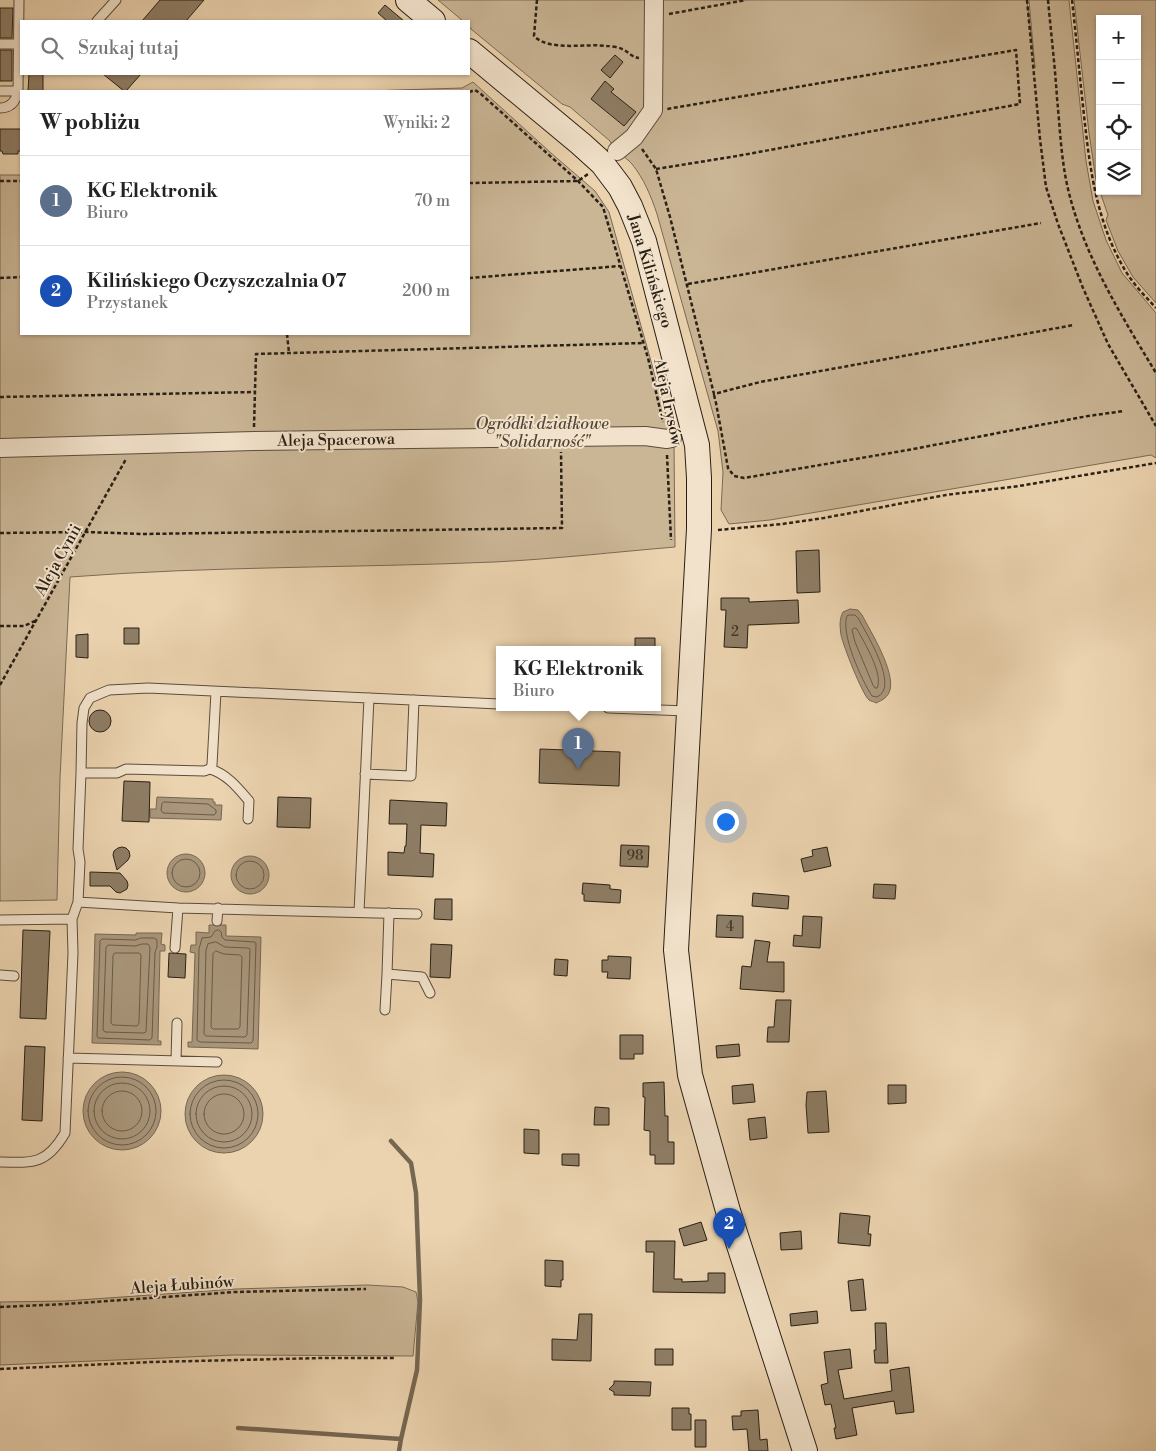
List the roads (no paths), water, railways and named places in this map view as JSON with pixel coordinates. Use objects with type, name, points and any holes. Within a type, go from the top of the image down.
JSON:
[{"type":"street","points":[[408,0],[432,20]]},
{"type":"street","points":[[609,157],[634,137],[653,110],[654,8]]},
{"type":"street","name":"Jana Kilińskiego","points":[[470,52],[574,138],[609,157],[644,241],[678,437],[697,445],[699,528],[676,950],[690,1075],[728,1211],[805,1451]]},
{"type":"street","name":"Aleja Spacerowa","points":[[0,448],[254,441],[678,437]]},
{"type":"lane","points":[[0,108],[12,105],[18,91],[18,0]]},
{"type":"lane","points":[[98,20],[116,0]]},
{"type":"lane","points":[[0,44],[18,44]]},
{"type":"lane","points":[[0,92],[18,91]]},
{"type":"lane","points":[[0,1162],[35,1161],[45,1157],[57,1146],[65,1132],[73,953],[72,919],[78,902],[80,862],[78,849],[82,723],[84,708],[90,698],[109,690],[148,688],[496,704]]},
{"type":"lane","points":[[81,773],[117,773],[126,770],[204,772],[210,769],[212,765],[216,692]]},
{"type":"lane","points":[[359,912],[368,698]]},
{"type":"lane","points":[[365,774],[412,776],[414,700]]},
{"type":"lane","points":[[661,710],[690,711]]},
{"type":"lane","points":[[210,769],[219,772],[237,786],[249,801],[248,819]]},
{"type":"lane","points":[[78,902],[178,908],[417,914]]},
{"type":"lane","points":[[175,948],[178,908]]},
{"type":"lane","points":[[217,921],[218,908]]},
{"type":"lane","points":[[385,1010],[389,913]]},
{"type":"lane","points":[[0,920],[72,919]]},
{"type":"lane","points":[[387,974],[422,977],[430,993]]},
{"type":"lane","points":[[0,975],[14,976]]},
{"type":"lane","points":[[176,1061],[177,1023]]},
{"type":"lane","points":[[68,1058],[217,1062]]},
{"type":"water","points":[[850,609],[858,610],[862,615],[886,662],[891,682],[890,690],[885,698],[876,703],[869,700],[862,689],[842,640],[840,629],[841,617],[843,612]]},
{"type":"water","points":[[157,797],[213,799],[215,805],[222,805],[221,820],[150,818],[150,809],[156,809]]},
{"type":"water","points":[[186,854],[193,855],[199,860],[204,866],[204,880],[199,886],[193,891],[186,892],[179,891],[173,886],[168,880],[167,873],[168,866],[173,860],[179,855]]},
{"type":"water","points":[[250,856],[257,857],[263,862],[268,868],[268,882],[263,888],[257,893],[250,894],[243,893],[237,888],[232,882],[231,875],[232,868],[237,862],[243,857]]},
{"type":"water","points":[[209,925],[226,925],[226,936],[261,937],[258,1049],[188,1047],[188,1042],[192,1042],[195,953],[190,952],[191,945],[196,945],[196,932],[209,933]]},
{"type":"water","points":[[136,933],[162,933],[161,944],[165,945],[165,951],[160,951],[158,1041],[161,1041],[161,1045],[92,1043],[95,934],[136,935]]},
{"type":"water","points":[[122,1072],[137,1075],[154,1089],[158,1096],[161,1111],[158,1126],[144,1143],[137,1147],[122,1150],[107,1147],[90,1133],[86,1126],[83,1111],[86,1096],[100,1079],[107,1075]]},
{"type":"water","points":[[224,1075],[239,1078],[256,1092],[260,1099],[263,1114],[260,1129],[246,1146],[239,1150],[224,1153],[209,1150],[192,1136],[188,1129],[185,1114],[188,1099],[202,1082],[209,1078]]},
{"type":"waterway","points":[[391,1141],[411,1163],[416,1193],[420,1300],[417,1370],[399,1451]]},
{"type":"waterway","points":[[238,1428],[401,1439]]},
{"type":"place","name":"KG Elektronik","points":[[578,769]]},
{"type":"place","name":"Kilińskiego Oczyszczalnia 07","points":[[729,1249]]},
{"type":"park label","name":"Ogródki działkowe \"Solidarność\"","points":[[542,433]]}]
